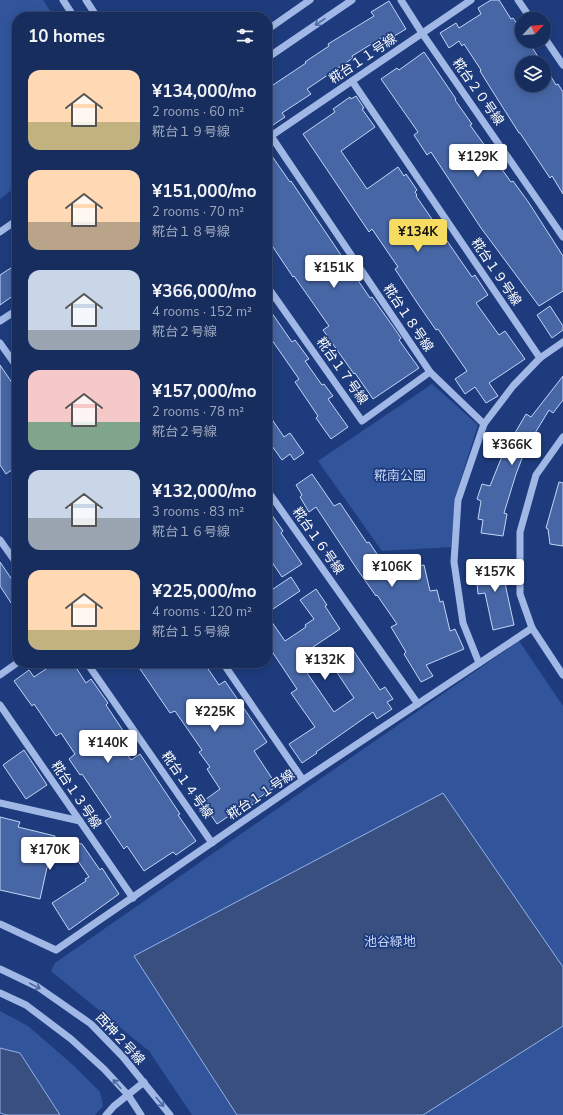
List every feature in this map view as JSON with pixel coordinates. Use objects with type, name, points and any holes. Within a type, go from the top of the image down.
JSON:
[{"type":"street","points":[[63,0],[71,12]]},
{"type":"street","points":[[86,0],[94,12]]},
{"type":"street","points":[[272,27],[310,0]]},
{"type":"street","points":[[272,55],[352,0]]},
{"type":"street","name":"糀台２０号線","points":[[401,0],[422,33],[563,237]]},
{"type":"street","name":"糀台１１号線","points":[[272,135],[472,0]]},
{"type":"street","points":[[518,0],[526,12]]},
{"type":"street","points":[[551,47],[563,65]]},
{"type":"street","name":"糀台１９号線","points":[[352,81],[540,358]]},
{"type":"street","name":"糀台１８号線","points":[[272,141],[430,372],[484,424]]},
{"type":"street","points":[[0,232],[12,224]]},
{"type":"street","name":"糀台１７号線","points":[[272,293],[362,421],[430,372]]},
{"type":"street","points":[[0,321],[12,313]]},
{"type":"street","points":[[479,664],[463,623],[454,562],[458,500],[484,424],[513,386],[540,358],[563,342]]},
{"type":"street","points":[[0,343],[12,360]]},
{"type":"street","points":[[563,437],[536,475],[520,532],[520,594],[532,628],[563,675]]},
{"type":"street","name":"糀台１６号線","points":[[272,497],[418,704]]},
{"type":"street","points":[[0,540],[12,557]]},
{"type":"street","name":"糀台１１号線","points":[[0,924],[56,950],[304,780],[532,628]]},
{"type":"street","points":[[0,675],[12,667]]},
{"type":"street","name":"糀台１４号線","points":[[90,668],[212,843]]},
{"type":"street","points":[[226,668],[304,780]]},
{"type":"street","name":"糀台１３号線","points":[[0,705],[133,898]]},
{"type":"street","points":[[0,803],[80,821]]},
{"type":"street","name":"西神２号線","points":[[0,969],[38,987],[91,1024],[123,1057],[170,1115]]},
{"type":"street","points":[[0,993],[26,1005],[71,1039],[104,1069],[128,1095],[141,1115]]},
{"type":"street","points":[[106,1115],[114,1106],[144,1082]]},
{"type":"green space","points":[[0,0],[43,0],[51,12],[12,12],[12,190],[0,199]]},
{"type":"green space","name":"糀南公園","points":[[432,384],[478,425],[455,497],[451,547],[382,551],[318,461]]},
{"type":"green space","name":"池谷緑地","points":[[519,641],[563,706],[563,1115],[192,1115],[149,1051],[51,971],[55,963]]},
{"type":"green space","points":[[0,1011],[28,1026],[73,1065],[100,1092],[103,1106],[95,1115],[60,1115],[20,1053],[0,1048]]},
{"type":"shaded area","points":[[443,793],[563,967],[563,1026],[423,1115],[237,1115],[134,956]]},
{"type":"shaded area","points":[[0,1048],[20,1053],[60,1115],[7,1115],[0,1113]]},
{"type":"building","points":[[491,0],[499,0],[511,19],[513,18],[515,21],[515,48],[532,48],[538,56],[515,56],[515,92],[551,92],[551,77],[563,92],[563,194],[552,176],[550,178],[519,133],[464,44],[462,46],[459,41],[449,48],[440,33],[456,23],[459,28],[481,14],[478,8]]},
{"type":"building","points":[[389,1],[406,29],[391,38],[388,34],[352,56],[353,58],[307,89],[311,94],[282,113],[285,117],[272,126],[272,86],[329,46],[328,44],[374,16],[371,12]]},
{"type":"building","points":[[424,52],[472,124],[470,125],[511,182],[513,181],[529,203],[563,256],[563,291],[539,306],[481,228],[431,152],[427,155],[414,135],[418,132],[381,79],[397,68],[399,70]]},
{"type":"building","points":[[356,96],[364,108],[362,109],[375,127],[341,151],[367,189],[398,167],[404,176],[406,174],[417,190],[415,192],[417,195],[416,196],[472,277],[475,275],[488,295],[476,303],[499,335],[505,331],[525,359],[489,383],[498,396],[486,403],[475,387],[465,394],[455,379],[467,371],[438,329],[436,330],[418,304],[395,269],[398,267],[372,229],[369,232],[303,134],[335,112],[333,109],[350,97],[351,99]]},
{"type":"building","points":[[272,156],[290,182],[291,181],[370,298],[372,297],[392,325],[401,338],[399,340],[419,368],[373,399],[323,330],[329,326],[294,276],[293,277],[272,246]]},
{"type":"building","points":[[12,267],[12,297],[0,305],[0,275]]},
{"type":"building","points":[[550,306],[563,326],[563,330],[552,338],[537,315]]},
{"type":"building","points":[[272,313],[292,342],[295,340],[309,359],[305,361],[322,385],[324,384],[333,396],[328,399],[348,427],[331,439],[316,418],[318,416],[295,382],[299,379],[272,340]]},
{"type":"building","points":[[0,365],[12,383],[12,470],[6,474],[0,465]]},
{"type":"building","points":[[563,376],[563,400],[553,413],[549,410],[526,448],[516,474],[504,513],[507,514],[503,536],[481,533],[483,520],[478,519],[481,501],[477,499],[482,484],[490,486],[507,444],[508,445],[526,414],[531,417]]},
{"type":"building","points":[[272,419],[284,437],[290,433],[304,453],[294,460],[290,454],[282,460],[272,446]]},
{"type":"building","points":[[312,474],[334,506],[340,503],[389,572],[424,565],[430,591],[437,590],[440,602],[443,601],[450,631],[455,629],[464,649],[426,665],[433,676],[421,682],[404,654],[406,652],[391,627],[397,624],[359,572],[316,507],[309,512],[300,497],[302,495],[296,485]]},
{"type":"building","points":[[559,482],[563,483],[563,546],[550,544],[548,529],[546,528]]},
{"type":"building","points":[[272,515],[283,531],[281,533],[302,564],[282,577],[272,562]]},
{"type":"building","points":[[0,562],[12,580],[12,604],[0,586]]},
{"type":"building","points":[[503,562],[506,588],[514,625],[493,630],[485,593],[478,594],[475,564]]},
{"type":"building","points":[[291,577],[300,591],[272,610],[272,590]]},
{"type":"building","points":[[316,589],[327,605],[325,606],[340,629],[301,655],[309,667],[305,670],[334,712],[354,698],[332,665],[353,650],[380,690],[385,687],[393,699],[387,702],[392,709],[377,719],[373,712],[302,763],[289,744],[315,727],[291,693],[297,689],[272,652],[272,622],[285,641],[306,627],[305,625],[314,619],[300,600]]},
{"type":"building","points":[[48,668],[76,668],[86,683],[91,679],[108,703],[106,705],[124,732],[116,737],[131,760],[140,754],[196,841],[176,855],[173,852],[144,871],[127,846],[124,849],[105,821],[111,817],[82,774],[80,775],[69,759],[75,754],[61,733],[56,736],[34,704],[32,706],[14,681],[29,670],[34,677]]},
{"type":"building","points":[[139,668],[207,668],[219,685],[225,681],[267,742],[254,751],[277,786],[254,801],[255,803],[244,810],[242,807],[217,824],[202,802],[220,789],[207,769],[210,767],[199,752],[202,750],[175,711],[170,713]]},
{"type":"building","points":[[24,750],[47,785],[26,799],[3,765]]},
{"type":"building","points":[[0,817],[20,822],[18,827],[82,844],[100,870],[102,868],[119,894],[69,930],[52,903],[86,881],[85,879],[89,877],[78,861],[51,855],[40,899],[0,890]]}]
